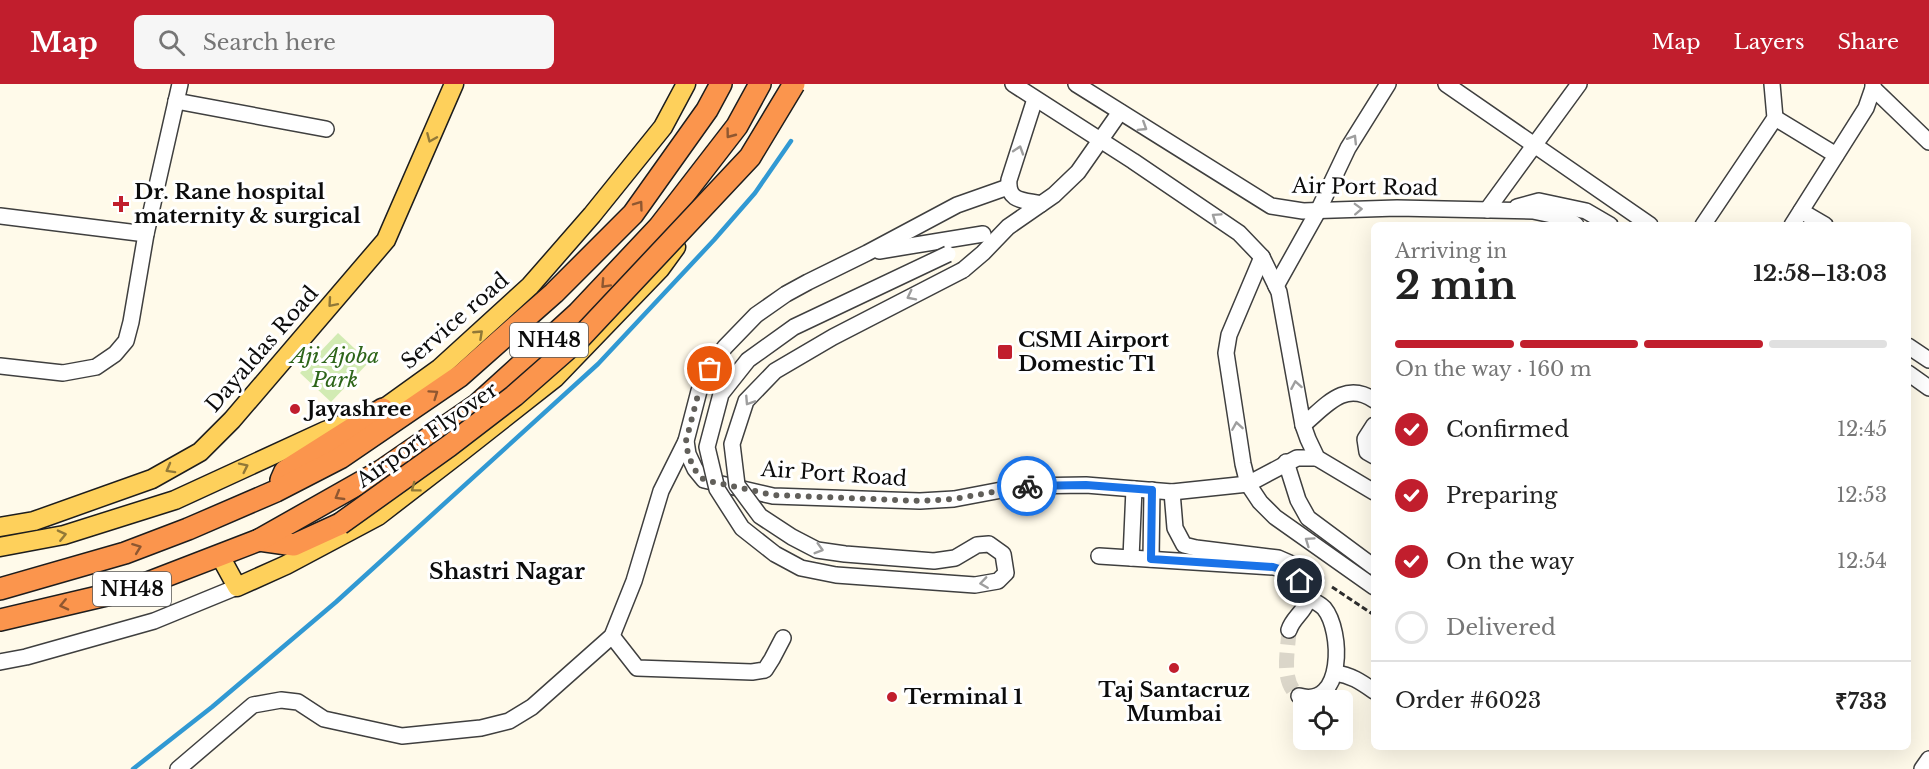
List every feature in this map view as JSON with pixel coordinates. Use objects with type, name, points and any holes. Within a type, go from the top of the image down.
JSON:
[{"type":"highway","name":"Airport Flyover","points":[[276,491],[340,458],[460,376],[554,293],[633,214],[707,110],[722,84]]},
{"type":"highway","name":"Airport Flyover","points":[[268,535],[381,471],[478,404],[578,313],[658,227],[736,126],[760,84]]},
{"type":"highway","points":[[268,535],[294,545],[340,524],[514,396],[580,338],[750,157],[794,84]]},
{"type":"highway","points":[[276,491],[285,471],[383,409]]},
{"type":"highway","name":"NH48","points":[[0,589],[125,553],[276,491]]},
{"type":"highway","name":"NH48","points":[[0,620],[132,589],[220,556],[268,535]]},
{"type":"main road","name":"Dayaldas Road","points":[[1,537],[34,521],[152,479],[200,452],[232,420],[386,240],[454,84]]},
{"type":"main road","name":"Service road","points":[[1,537],[64,535],[175,500],[325,431],[383,409],[440,368],[530,285],[592,215],[663,127],[687,84]]},
{"type":"main road","points":[[220,556],[237,587],[286,565],[378,516],[555,378],[660,269],[751,142],[786,84]]},
{"type":"street","points":[[0,366],[63,372],[96,367],[115,354],[126,341],[146,234],[180,84]]},
{"type":"street","points":[[1013,84],[1239,233],[1262,257],[1279,292],[1303,425],[1317,458]]},
{"type":"street","name":"Air Port Road","points":[[1076,84],[1271,206],[1303,211],[1397,208],[1533,211],[1566,218],[1572,222]]},
{"type":"street","points":[[1276,286],[1318,211],[1348,148],[1388,84]]},
{"type":"street","points":[[1446,84],[1646,222]]},
{"type":"street","points":[[1487,210],[1579,84]]},
{"type":"street","points":[[1705,222],[1775,118],[1772,84]]},
{"type":"street","points":[[1794,222],[1866,108],[1873,86],[1929,142]]},
{"type":"street","points":[[1035,99],[1008,187],[1012,196],[1041,204]]},
{"type":"street","points":[[176,101],[326,129]]},
{"type":"street","points":[[983,234],[948,254],[794,327],[748,360],[721,394],[706,447],[717,489],[742,528],[775,554],[801,568],[836,575],[975,585],[998,581],[1006,573],[1003,554],[989,544],[977,545],[955,558],[934,561],[817,550],[760,516],[736,485],[732,444],[746,401],[775,371],[833,337],[963,270],[1008,227],[1054,195],[1078,172],[1120,112]]},
{"type":"street","points":[[1775,118],[1836,155]]},
{"type":"street","points":[[178,769],[253,705],[281,700],[298,702],[324,719],[402,735],[481,728],[509,721],[532,707],[612,636],[634,581],[661,491],[686,441],[699,391],[725,347],[756,315],[786,294],[957,205],[1008,187]]},
{"type":"street","points":[[1506,211],[1539,201],[1586,211],[1605,222]]},
{"type":"street","points":[[1801,211],[1820,222]]},
{"type":"street","points":[[0,216],[146,234]]},
{"type":"street","points":[[867,253],[983,234],[1008,227]]},
{"type":"street","points":[[1262,257],[1229,335],[1226,353],[1248,484],[1260,502],[1275,517],[1371,585]]},
{"type":"street","points":[[1911,348],[1929,360]]},
{"type":"street","points":[[1911,375],[1929,388]]},
{"type":"street","points":[[1303,425],[1336,397],[1347,393],[1365,394],[1371,398]]},
{"type":"street","points":[[1371,430],[1365,439],[1367,452],[1371,454]]},
{"type":"street","name":"Air Port Road","points":[[686,441],[694,469],[704,480],[773,495],[920,501],[954,499],[1023,486],[1086,485],[1172,492],[1248,484],[1286,462]]},
{"type":"street","points":[[1371,490],[1317,458],[1297,458],[1286,462],[1298,500],[1308,518],[1371,565]]},
{"type":"street","points":[[1131,558],[1134,489]]},
{"type":"street","points":[[1151,559],[1152,490]]},
{"type":"street","points":[[1172,492],[1175,528],[1184,545],[1278,558],[1301,568],[1316,580]]},
{"type":"street","points":[[1099,556],[1281,568],[1296,575],[1307,591],[1308,599],[1305,606],[1289,630]]},
{"type":"street","points":[[0,662],[26,657],[154,621],[237,587]]},
{"type":"street","points":[[1308,599],[1318,603],[1329,617],[1337,648],[1335,673],[1327,690]]},
{"type":"street","points":[[612,636],[637,668],[752,672],[765,670],[783,638]]},
{"type":"street","points":[[1335,673],[1354,677],[1371,689]]},
{"type":"street","points":[[1922,769],[1929,759]]},
{"type":"path","points":[[1332,586],[1371,613]]},
{"type":"green space","name":"Aji Ajoba Park","points":[[338,333],[369,362],[331,402],[300,373]]},
{"type":"waterway","points":[[133,769],[212,707],[336,602],[598,364],[755,193],[791,141]]},
{"type":"tunnel","points":[[1289,630],[1286,666],[1289,683],[1293,690]]},
{"type":"way so far","points":[[710,369],[699,391],[686,441],[694,469],[704,480],[773,495],[920,501],[954,499],[1027,486]]},
{"type":"place","name":"Dr. Rane hospital maternity & surgical","points":[[121,204]]},
{"type":"place","name":"CSMI Airport Domestic T1","points":[[1005,352]]},
{"type":"place","name":"Jayashree","points":[[295,409]]},
{"type":"place","name":"Taj Santacruz Mumbai","points":[[1174,668]]},
{"type":"place","name":"Terminal 1","points":[[892,697]]},
{"type":"district","name":"Shastri Nagar","points":[[507,571]]},
{"type":"route","points":[[1027,486],[1086,485],[1152,490],[1151,559],[1281,568],[1296,575],[1300,581]]}]
